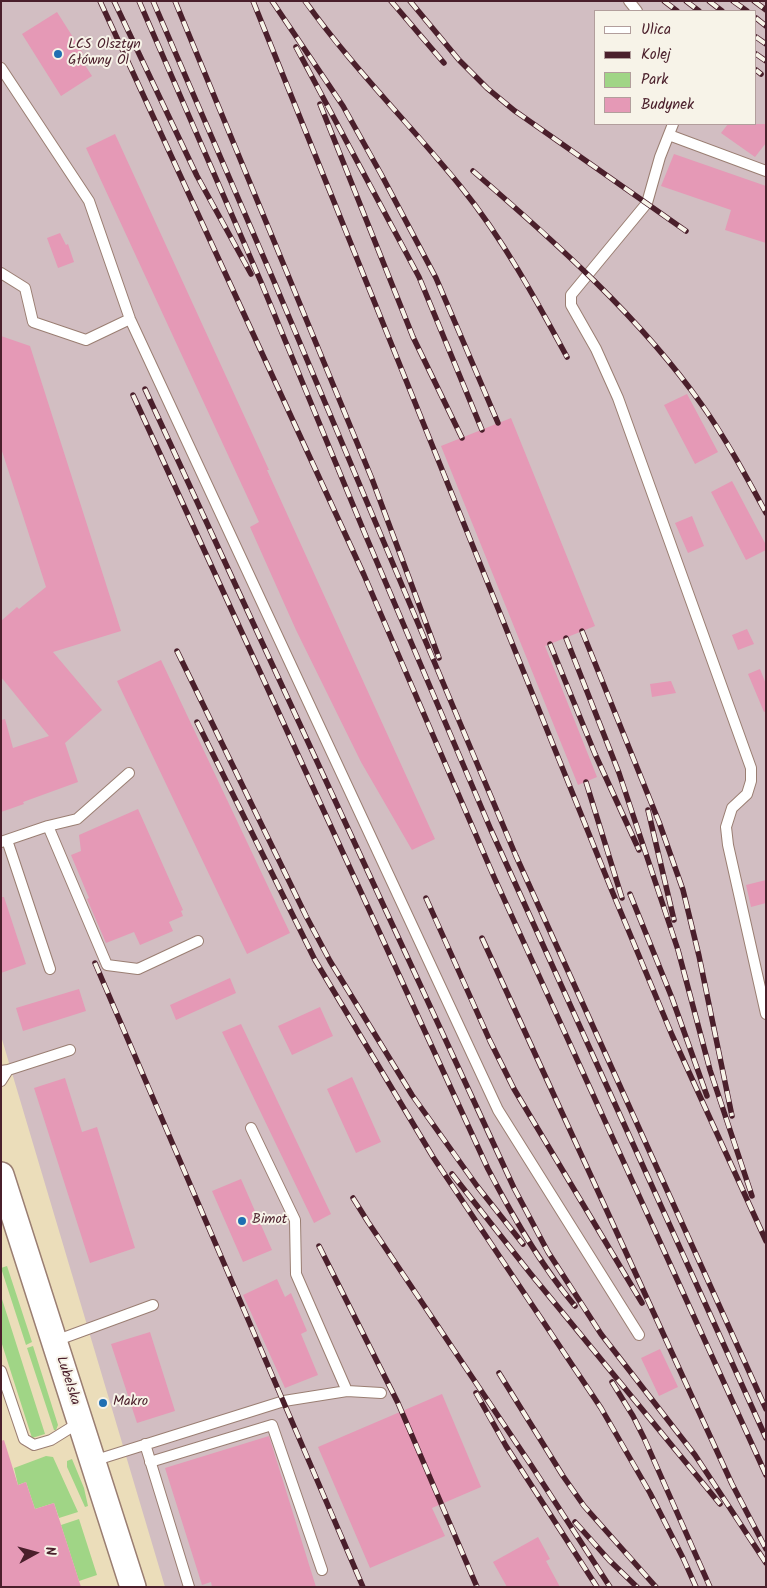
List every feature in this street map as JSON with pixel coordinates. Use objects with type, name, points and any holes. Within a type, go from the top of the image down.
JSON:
[{"type":"street","name":"Lubelska","points":[[1,1175],[134,1587]]},
{"type":"lane","points":[[1,68],[89,201],[130,319],[498,1110],[639,1335]]},
{"type":"lane","points":[[673,125],[647,203],[571,294],[570,300],[596,349],[618,398],[751,768],[752,781],[747,794],[732,808],[726,826],[728,845],[766,1014]]},
{"type":"lane","points":[[669,135],[766,171]]},
{"type":"lane","points":[[1,274],[25,288],[33,322],[86,340],[130,319]]},
{"type":"lane","points":[[50,969],[4,841],[48,826],[77,819],[128,773]]},
{"type":"lane","points":[[48,826],[107,965],[138,969],[198,941]]},
{"type":"lane","points":[[1,1081],[5,1070],[70,1050]]},
{"type":"lane","points":[[251,1128],[295,1220],[296,1274],[347,1391]]},
{"type":"lane","points":[[54,1342],[153,1305]]},
{"type":"lane","points":[[1,1371],[24,1440],[34,1445],[51,1440],[80,1422]]},
{"type":"lane","points":[[93,1461],[284,1401],[347,1391],[381,1393]]},
{"type":"lane","points":[[150,1462],[272,1425],[322,1570]]},
{"type":"lane","points":[[145,1444],[189,1587]]},
{"type":"shaded area","points":[[1,1],[766,1],[766,1587],[165,1587],[1,1036]]},
{"type":"green space","points":[[7,1266],[32,1342],[26,1345],[1,1268]]},
{"type":"green space","points":[[1,1296],[45,1434],[32,1438],[1,1341]]},
{"type":"green space","points":[[33,1346],[58,1425],[56,1430],[54,1430],[27,1348]]},
{"type":"green space","points":[[46,1456],[53,1457],[78,1512],[59,1518],[54,1503],[35,1509],[26,1482],[18,1485],[14,1468]]},
{"type":"green space","points":[[72,1459],[84,1488],[88,1506],[85,1507],[67,1467],[67,1461]]},
{"type":"green space","points":[[79,1519],[97,1575],[79,1581],[61,1525]]},
{"type":"building","name":"LCS Olsztyn Główny Ol","points":[[57,12],[83,53],[79,56],[92,76],[61,96],[22,34]]},
{"type":"building","points":[[766,124],[766,143],[755,157],[721,133],[727,125]]},
{"type":"building","points":[[115,134],[435,839],[412,850],[361,762],[296,630],[250,527],[259,522],[86,148]]},
{"type":"building","points":[[674,154],[766,186],[766,243],[725,230],[731,210],[661,186]]},
{"type":"building","points":[[60,233],[66,245],[68,244],[74,262],[58,268],[47,238]]},
{"type":"building","points":[[1,336],[30,346],[121,631],[53,652],[102,710],[65,743],[78,782],[1,812],[1,720],[5,719],[13,748],[49,736],[1,677],[1,621],[17,607],[19,609],[46,587],[1,448]]},
{"type":"building","points":[[687,394],[718,452],[695,464],[664,405]]},
{"type":"building","points":[[511,418],[595,626],[545,646],[597,777],[578,785],[441,446]]},
{"type":"building","points":[[732,481],[766,545],[766,550],[746,560],[711,492]]},
{"type":"building","points":[[692,516],[704,546],[688,553],[675,523]]},
{"type":"building","points":[[747,629],[754,644],[738,650],[732,635]]},
{"type":"building","points":[[161,660],[290,933],[247,954],[117,681]]},
{"type":"building","points":[[760,669],[766,684],[766,711],[764,712],[748,674]]},
{"type":"building","points":[[671,681],[676,693],[652,697],[650,684]]},
{"type":"building","points":[[138,809],[183,910],[181,911],[183,916],[169,922],[173,931],[140,945],[134,932],[106,943],[71,855],[81,851],[79,835]]},
{"type":"building","points":[[766,880],[766,903],[751,907],[746,885]]},
{"type":"building","points":[[1,897],[4,897],[26,964],[1,973]]},
{"type":"building","points":[[230,978],[236,993],[176,1020],[170,1005]]},
{"type":"building","points":[[79,989],[86,1011],[23,1031],[16,1008]]},
{"type":"building","points":[[320,1007],[333,1036],[292,1055],[278,1026]]},
{"type":"building","points":[[241,1024],[331,1214],[314,1223],[222,1032]]},
{"type":"building","points":[[352,1077],[381,1142],[356,1153],[327,1089]]},
{"type":"building","points":[[65,1078],[82,1132],[97,1127],[135,1248],[90,1263],[34,1088]]},
{"type":"building","name":"Bimot","points":[[241,1179],[272,1250],[243,1262],[212,1191]]},
{"type":"building","points":[[277,1279],[285,1297],[291,1293],[307,1331],[301,1334],[318,1375],[285,1388],[243,1295]]},
{"type":"building","points":[[150,1332],[175,1411],[137,1423],[111,1344]]},
{"type":"building","points":[[660,1349],[678,1387],[659,1396],[641,1358]]},
{"type":"building","points":[[442,1394],[481,1487],[432,1508],[445,1536],[370,1568],[318,1447]]},
{"type":"building","points":[[269,1436],[316,1587],[212,1587],[211,1582],[202,1585],[165,1468]]},
{"type":"building","points":[[4,1440],[18,1485],[26,1482],[35,1509],[54,1503],[81,1587],[1,1587],[1,1441]]},
{"type":"building","points":[[538,1537],[550,1559],[546,1561],[560,1587],[507,1587],[493,1562]]},
{"type":"railway","points":[[100,1],[364,575],[494,877],[766,1475]]},
{"type":"railway","points":[[114,1],[197,176],[251,274]]},
{"type":"railway","points":[[139,1],[261,282],[365,534],[491,830],[766,1438]]},
{"type":"railway","points":[[153,1],[273,279],[516,856],[766,1409]]},
{"type":"railway","points":[[175,1],[372,479],[439,658]]},
{"type":"railway","points":[[253,1],[612,891],[672,1035],[766,1241]]},
{"type":"railway","points":[[272,1],[343,106],[381,174],[436,278],[498,423]]},
{"type":"railway","points":[[305,1],[342,49],[461,187],[491,227],[518,269],[567,357]]},
{"type":"railway","points":[[391,1],[444,63]]},
{"type":"railway","points":[[410,1],[459,60],[487,88],[515,111],[686,231]]},
{"type":"railway","points":[[664,1],[676,10]]},
{"type":"railway","points":[[686,1],[698,10]]},
{"type":"railway","points":[[709,1],[721,10]]},
{"type":"railway","points":[[733,1],[746,10]]},
{"type":"railway","points":[[754,1],[766,10]]},
{"type":"railway","points":[[757,19],[766,26]]},
{"type":"railway","points":[[757,38],[766,44]]},
{"type":"railway","points":[[296,47],[419,277],[482,430]]},
{"type":"railway","points":[[757,55],[766,61]]},
{"type":"railway","points":[[757,71],[761,74]]},
{"type":"railway","points":[[320,104],[413,337],[462,438]]},
{"type":"railway","points":[[473,171],[595,281],[651,341],[678,373],[711,418],[736,458],[766,513]]},
{"type":"railway","points":[[145,389],[514,1188],[548,1252],[601,1334],[695,1455],[766,1563]]},
{"type":"railway","points":[[133,395],[488,1169],[528,1240],[550,1274],[575,1306]]},
{"type":"railway","points":[[582,631],[659,822],[683,890],[699,956],[732,1116]]},
{"type":"railway","points":[[566,638],[619,773],[678,950],[710,1070],[752,1196]]},
{"type":"railway","points":[[550,644],[595,754],[639,850]]},
{"type":"railway","points":[[177,651],[306,916],[330,961],[412,1095],[477,1186],[523,1244]]},
{"type":"railway","points":[[197,722],[315,960],[433,1157],[601,1408],[650,1493],[696,1587]]},
{"type":"railway","points":[[586,782],[622,898]]},
{"type":"railway","points":[[648,810],[674,920]]},
{"type":"railway","points":[[630,894],[672,998],[707,1096]]},
{"type":"railway","points":[[426,898],[490,1041],[514,1089],[642,1303]]},
{"type":"railway","points":[[482,938],[732,1484],[766,1549]]},
{"type":"railway","points":[[95,963],[363,1587]]},
{"type":"railway","points":[[452,1174],[530,1273],[720,1504]]},
{"type":"railway","points":[[353,1198],[610,1587]]},
{"type":"railway","points":[[319,1246],[398,1403],[477,1587]]},
{"type":"railway","points":[[499,1373],[563,1476],[584,1506],[656,1587]]},
{"type":"railway","points":[[612,1382],[644,1438],[710,1587]]},
{"type":"railway","points":[[476,1393],[506,1446],[597,1587]]},
{"type":"railway","points":[[575,1522],[609,1560],[637,1587]]},
{"type":"place","name":"LCS Olsztyn Główny Ol","points":[[58,54]]},
{"type":"place","name":"Bimot","points":[[242,1221]]},
{"type":"place","name":"Makro","points":[[103,1403]]}]
